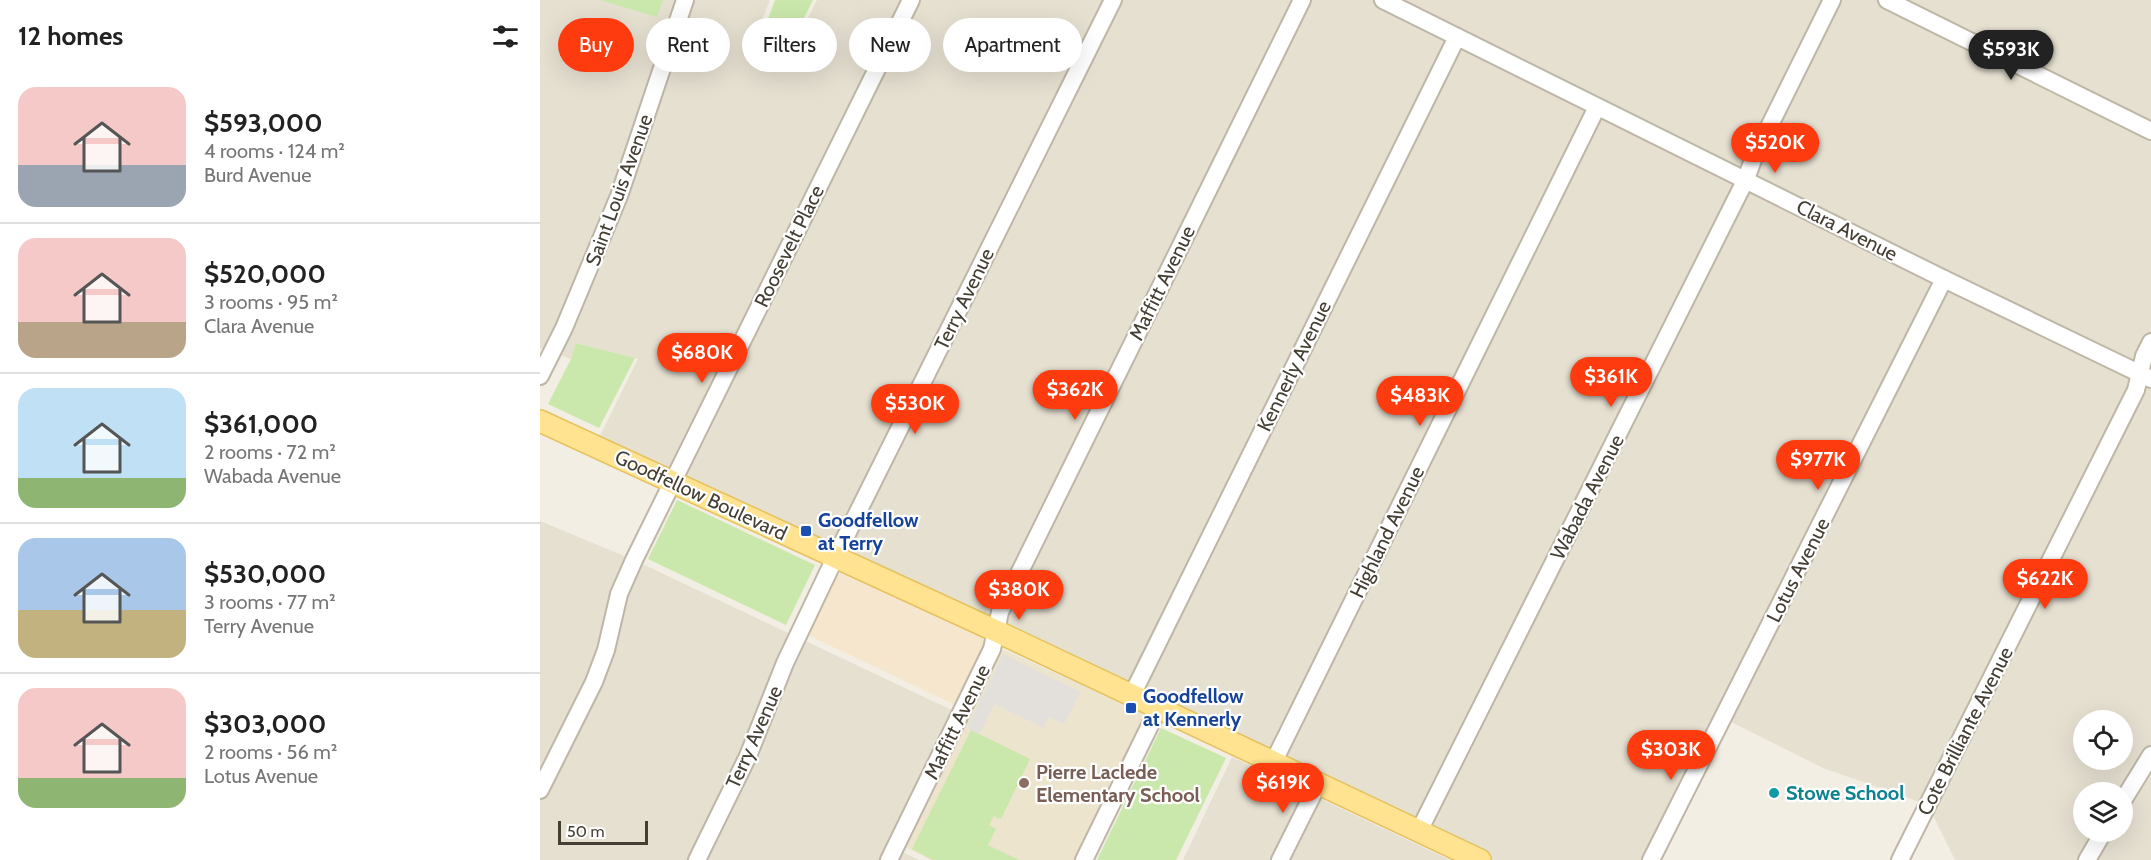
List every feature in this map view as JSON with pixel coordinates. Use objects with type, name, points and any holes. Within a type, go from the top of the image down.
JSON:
[{"type":"main road","name":"Goodfellow Boulevard","points":[[540,421],[996,631],[1475,859]]},
{"type":"street","name":"Saint Louis Avenue","points":[[540,376],[573,307],[620,196],[685,0]]},
{"type":"street","name":"Roosevelt Place","points":[[540,789],[594,682],[606,650],[619,594],[634,560],[911,0]]},
{"type":"street","name":"Terry Avenue","points":[[697,860],[748,756],[785,663],[835,558],[1113,0]]},
{"type":"street","name":"Maffitt Avenue","points":[[889,860],[992,649],[1000,612],[1302,0]]},
{"type":"street","name":"Clara Avenue","points":[[1383,0],[1944,279],[2146,376]]},
{"type":"street","name":"Wabada Avenue","points":[[1419,831],[1746,179],[1754,157],[1832,0]]},
{"type":"street","points":[[1887,0],[2151,131]]},
{"type":"street","name":"Kennerly Avenue","points":[[1132,695],[1457,37]]},
{"type":"street","name":"Highland Avenue","points":[[1273,763],[1597,107]]},
{"type":"street","name":"Lotus Avenue","points":[[1651,860],[1944,279]]},
{"type":"street","name":"Cote Brilliante Avenue","points":[[1900,860],[2131,401],[2146,376],[2144,356],[2151,342]]},
{"type":"street","points":[[1084,860],[1158,709]]},
{"type":"street","points":[[2133,785],[2151,756]]},
{"type":"street","points":[[1280,860],[1318,784]]},
{"type":"street","points":[[2086,860],[2097,842]]},
{"type":"shaded area","points":[[540,0],[770,0],[763,18],[742,18],[742,72],[837,72],[837,18],[808,18],[817,0],[2151,0],[2151,860],[1955,860],[1928,805],[1823,768],[1723,718],[1651,860],[1479,860],[595,446],[638,359],[577,343],[571,359],[540,348]]},
{"type":"shaded area","points":[[540,521],[634,560],[960,714],[895,848],[919,860],[540,860]]},
{"type":"shaded area","points":[[839,572],[983,638],[984,647],[955,705],[806,634],[835,574]]},
{"type":"shaded area","name":"Pierre Laclede Elementary School","points":[[1002,649],[1140,711],[1143,718],[1073,860],[931,860],[905,847],[997,653]]},
{"type":"shaded area","points":[[1003,654],[1081,692],[1064,724],[1049,717],[1044,728],[995,704],[979,734],[967,728]]},
{"type":"shaded area","points":[[1232,757],[1450,860],[1183,860]]},
{"type":"green space","points":[[600,0],[663,0],[657,17]]},
{"type":"green space","points":[[775,0],[813,0],[804,18],[768,18]]},
{"type":"green space","points":[[576,343],[635,358],[599,428],[548,404],[571,359]]},
{"type":"green space","points":[[677,500],[815,565],[786,625],[648,559]]},
{"type":"green space","points":[[1161,728],[1226,758],[1176,860],[1097,860]]},
{"type":"green space","points":[[971,730],[1030,759],[1001,819],[994,816],[989,825],[996,829],[988,845],[1019,860],[933,860],[912,849]]},
{"type":"place","name":"Goodfellow at Terry","points":[[806,531]]},
{"type":"place","name":"Goodfellow at Kennerly","points":[[1131,708]]},
{"type":"place","name":"Pierre Laclede Elementary School","points":[[1024,783]]},
{"type":"place","name":"Stowe School","points":[[1774,793]]}]
